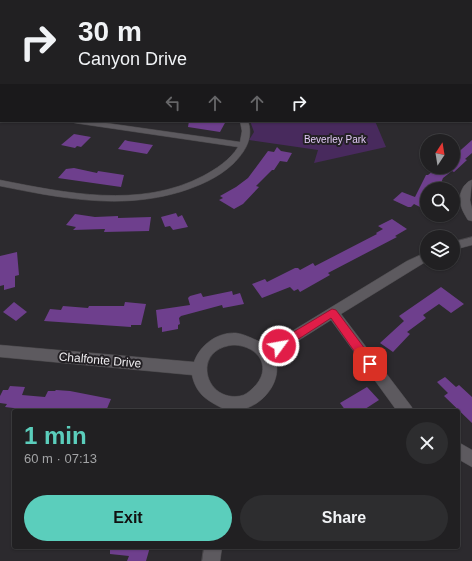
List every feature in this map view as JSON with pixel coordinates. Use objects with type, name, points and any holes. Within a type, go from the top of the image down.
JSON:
[{"type":"street","points":[[82,122],[242,146]]},
{"type":"street","points":[[0,183],[87,199],[116,200],[144,198],[179,190],[205,179],[227,165],[235,157],[242,146],[247,131],[244,122]]},
{"type":"street","points":[[472,183],[468,187],[464,200],[472,218]]},
{"type":"street","points":[[460,244],[472,241]]},
{"type":"street","points":[[266,354],[332,312],[420,260]]},
{"type":"street","points":[[332,312],[405,409]]},
{"type":"street","points":[[237,339],[248,341],[258,346],[266,354],[270,364],[270,375],[267,386],[260,394],[250,400],[232,407],[206,390],[201,381],[199,369],[201,361],[206,351],[215,344],[225,340],[237,339]]},
{"type":"street","name":"Chalfonte Drive","points":[[0,351],[81,360],[119,361],[199,369]]},
{"type":"street","points":[[460,451],[472,459]]},
{"type":"street","points":[[211,561],[213,549]]},
{"type":"green space","name":"Beverley Park","points":[[250,122],[375,122],[386,147],[314,163],[318,150],[249,140],[254,132]]},
{"type":"building","points":[[189,122],[225,122],[220,132],[188,127]]},
{"type":"building","points":[[74,134],[91,137],[81,147],[77,146],[75,148],[61,145]]},
{"type":"building","points":[[125,140],[153,145],[147,154],[118,149]]},
{"type":"building","points":[[472,140],[472,153],[465,159],[467,160],[460,166],[460,151]]},
{"type":"building","points":[[277,147],[281,151],[292,153],[287,162],[280,161],[274,170],[272,170],[256,186],[259,187],[243,204],[234,209],[219,200],[223,198],[220,196],[248,178],[268,151],[274,152]]},
{"type":"building","points":[[74,168],[97,173],[98,171],[124,175],[121,187],[58,178],[66,169]]},
{"type":"building","points":[[448,174],[443,178],[441,182],[422,182],[426,175]]},
{"type":"building","points":[[420,187],[420,207],[414,204],[411,207],[408,207],[393,200],[402,192],[415,197]]},
{"type":"building","points":[[176,213],[178,217],[182,215],[188,227],[173,230],[170,226],[165,227],[161,217]]},
{"type":"building","points":[[75,214],[95,217],[118,216],[118,218],[151,217],[149,231],[104,232],[105,229],[73,230],[76,227],[66,225]]},
{"type":"building","points":[[392,219],[407,229],[395,236],[397,237],[328,273],[330,275],[300,292],[298,289],[294,291],[290,287],[262,298],[252,284],[265,279],[267,282],[295,268],[300,270],[313,263],[315,266],[377,234],[376,233],[383,229],[378,226]]},
{"type":"building","points":[[17,252],[19,275],[15,276],[15,287],[4,290],[4,285],[0,286],[0,256]]},
{"type":"building","points":[[441,287],[464,304],[451,313],[439,304],[423,315],[426,318],[407,332],[410,334],[393,352],[380,343],[404,321],[399,316]]},
{"type":"building","points":[[232,291],[233,295],[240,293],[244,304],[223,308],[222,305],[181,316],[179,318],[180,324],[178,325],[178,329],[162,332],[162,327],[158,328],[156,310],[190,305],[188,298],[201,293],[203,297]]},
{"type":"building","points":[[14,302],[27,312],[16,321],[3,312]]},
{"type":"building","points":[[125,302],[146,304],[141,325],[131,325],[131,327],[44,321],[50,309],[61,310],[63,306],[88,308],[89,306],[124,306]]},
{"type":"building","points":[[445,377],[456,387],[459,385],[472,397],[472,423],[460,411],[460,409],[457,409],[444,396],[448,393],[437,382]]},
{"type":"building","points":[[10,386],[25,387],[22,395],[45,397],[48,391],[56,390],[70,391],[111,399],[107,409],[22,409],[5,407],[7,404],[0,403],[0,396],[3,390],[8,390]]},
{"type":"building","points":[[367,387],[379,400],[365,409],[344,409],[340,403]]},
{"type":"building","points":[[110,549],[149,549],[146,561],[127,561],[129,556],[110,554]]},
{"type":"route","points":[[279,346],[332,312],[370,364]]}]
